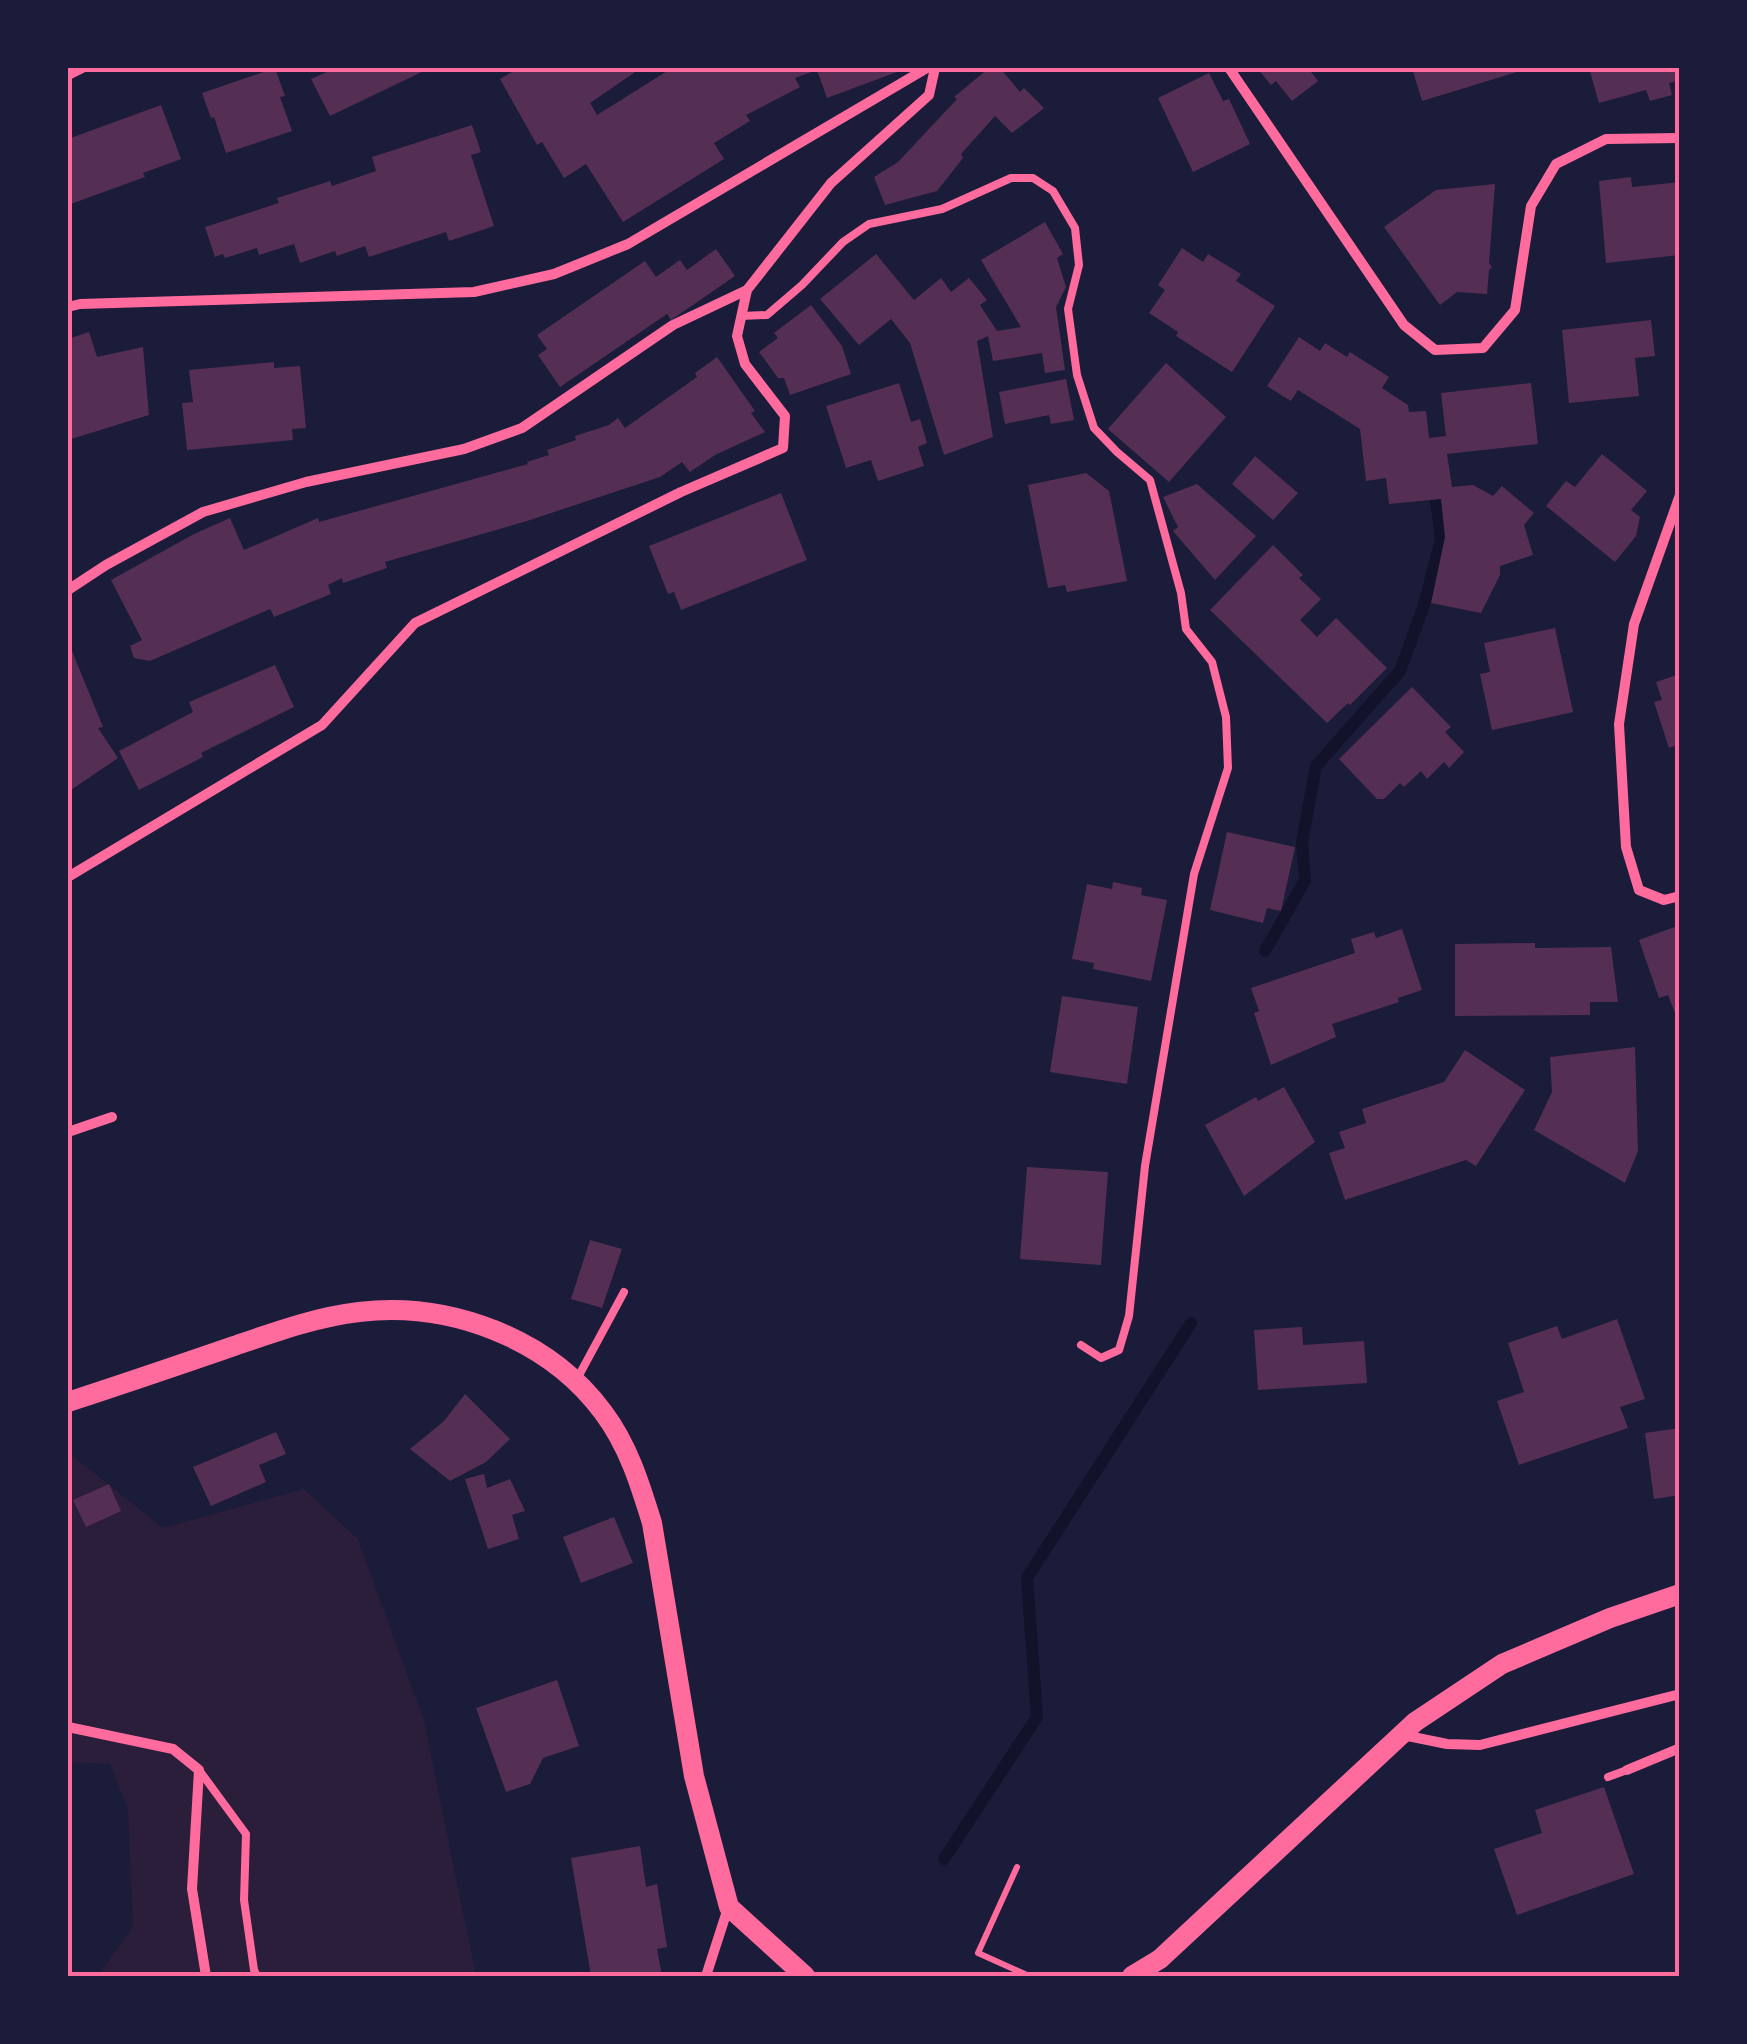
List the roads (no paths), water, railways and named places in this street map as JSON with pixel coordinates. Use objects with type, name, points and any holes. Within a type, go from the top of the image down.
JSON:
[{"type":"main road","points":[[68,1402],[313,1320],[359,1312],[404,1310],[487,1326],[554,1365],[602,1410],[625,1446],[652,1523],[694,1776],[728,1907],[805,1976]]},
{"type":"main road","points":[[1132,1976],[1160,1959],[1415,1722],[1502,1664],[1610,1618],[1680,1594]]},
{"type":"street","points":[[68,75],[82,68]]},
{"type":"street","points":[[68,306],[474,292],[554,274],[628,244],[927,68]]},
{"type":"street","points":[[68,877],[322,724],[415,623],[681,492],[783,448],[785,416],[745,364],[737,336],[747,290],[831,184],[928,95],[935,68]]},
{"type":"street","points":[[1228,68],[1404,325],[1436,350],[1483,348],[1516,310],[1531,206],[1556,164],[1606,139],[1680,138]]},
{"type":"street","points":[[68,590],[202,512],[306,482],[464,449],[522,428],[674,325],[747,290]]},
{"type":"street","points":[[1680,495],[1634,624],[1620,724],[1626,847],[1640,890],[1664,900],[1680,896]]},
{"type":"street","points":[[68,1132],[112,1117]]},
{"type":"street","points":[[1402,1734],[1447,1744],[1480,1745],[1680,1694]]},
{"type":"street","points":[[68,1728],[173,1748],[199,1770],[192,1889],[206,1976]]},
{"type":"street","points":[[1627,1770],[1680,1748]]},
{"type":"street","points":[[706,1976],[728,1907]]},
{"type":"lane","points":[[741,316],[766,314],[802,285],[843,242],[869,224],[942,209],[1011,178],[1033,178],[1053,191],[1075,228],[1079,265],[1068,309],[1076,375],[1094,428],[1150,480],[1181,593],[1186,629],[1212,662],[1226,717],[1228,768],[1194,874],[1145,1166],[1129,1316],[1119,1350],[1100,1358],[1081,1345]]},
{"type":"lane","points":[[575,1383],[624,1292]]},
{"type":"lane","points":[[199,1770],[246,1834],[244,1900],[257,1976]]},
{"type":"lane","points":[[1608,1777],[1627,1770]]},
{"type":"waterway","points":[[1265,951],[1305,880],[1302,842],[1316,766],[1400,671],[1424,605],[1441,539],[1436,500]]},
{"type":"waterway","points":[[944,1859],[1037,1717],[1027,1578],[1191,1323]]}]
